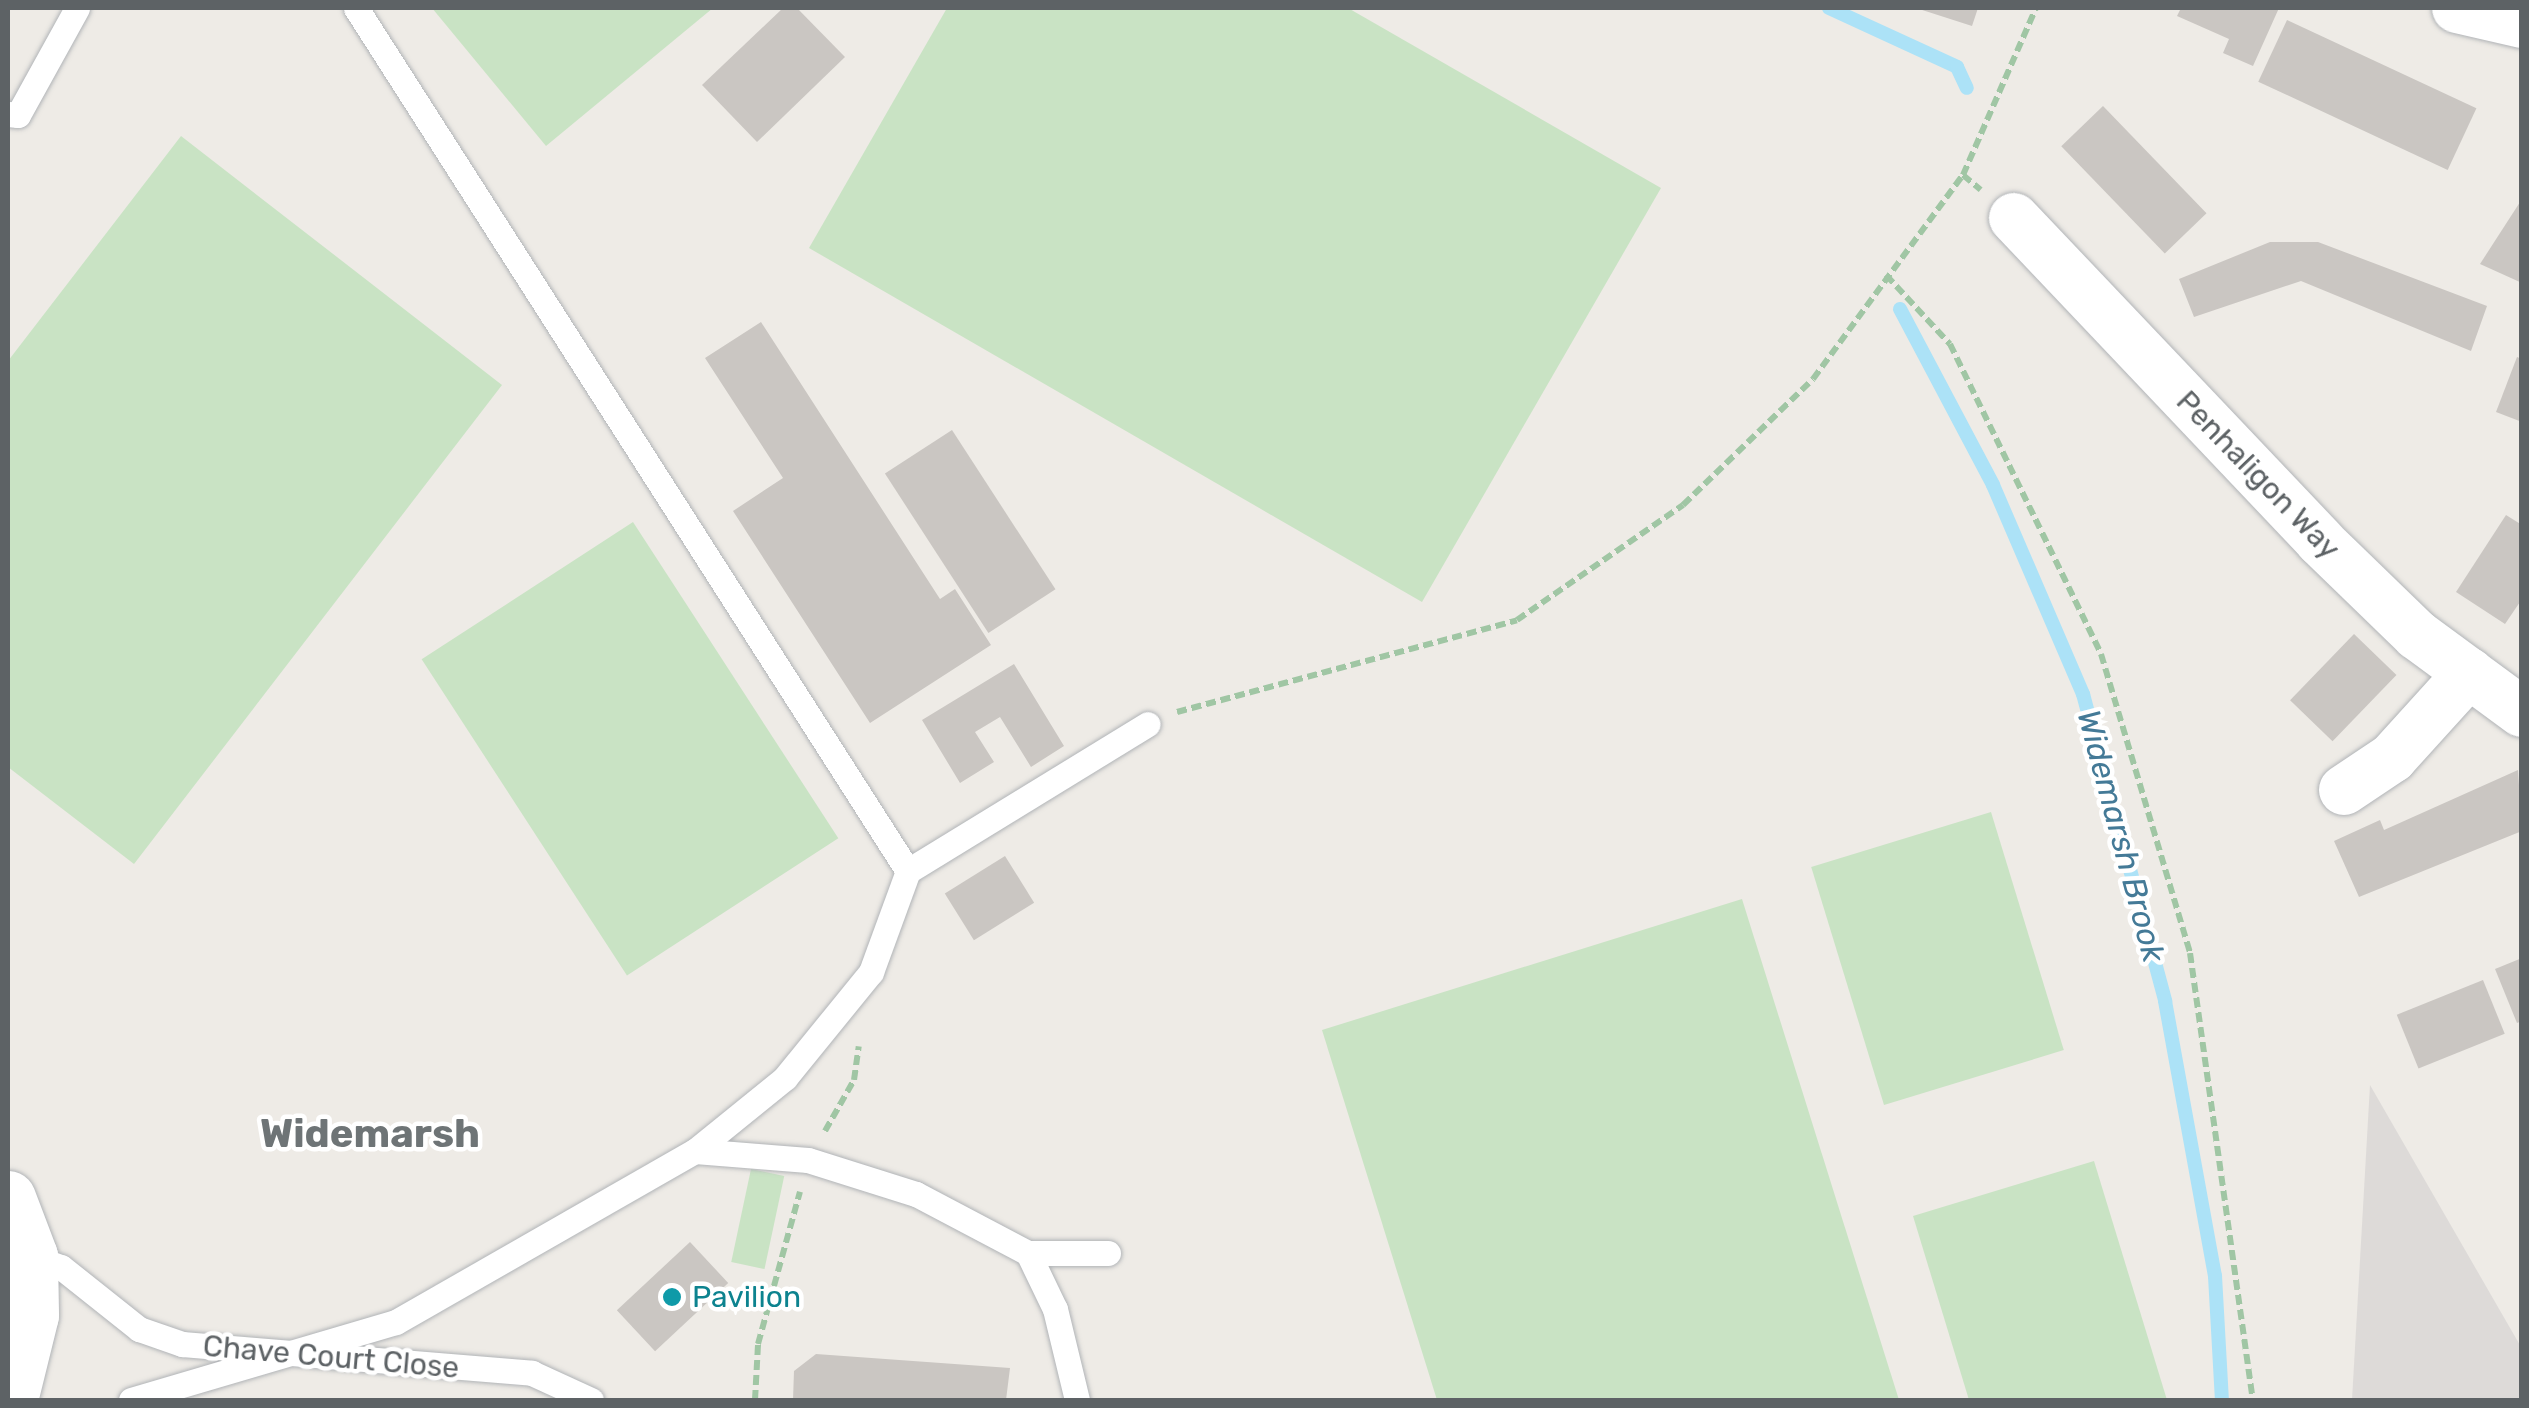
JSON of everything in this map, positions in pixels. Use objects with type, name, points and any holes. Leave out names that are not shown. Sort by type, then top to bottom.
[{"type":"street","points":[[2457,8],[2522,23]]},
{"type":"street","name":"Penhaligon Way","points":[[2014,218],[2320,541],[2469,673],[2522,712]]},
{"type":"street","points":[[2344,790],[2392,758],[2469,673]]},
{"type":"street","points":[[8,1198],[30,1256],[31,1315],[10,1400]]},
{"type":"lane","points":[[8,114],[18,115],[77,8]]},
{"type":"lane","points":[[356,8],[908,871]]},
{"type":"lane","points":[[130,1400],[396,1322],[695,1150],[785,1078],[871,972],[908,871],[1148,724]]},
{"type":"lane","points":[[695,1150],[808,1160],[916,1194],[1028,1252],[1108,1252]]},
{"type":"lane","points":[[1028,1252],[1055,1309],[1077,1400]]},
{"type":"lane","name":"Chave Court Close","points":[[30,1256],[61,1267],[138,1329],[226,1353],[532,1373],[591,1400]]},
{"type":"path","points":[[1148,724],[1208,698],[1517,620],[1684,504],[1814,379],[1886,275],[1963,175],[2036,8]]},
{"type":"path","points":[[1886,275],[1950,344],[2101,654],[2190,953],[2253,1400]]},
{"type":"shaded area","points":[[2370,1085],[2521,1347],[2521,1400],[2352,1400]]},
{"type":"green space","points":[[432,8],[713,8],[546,146]]},
{"type":"green space","points":[[947,8],[1348,8],[1661,188],[1422,602],[809,248]]},
{"type":"green space","points":[[181,136],[502,385],[134,864],[8,767],[8,361]]},
{"type":"green space","points":[[633,522],[838,838],[627,975],[422,659]]},
{"type":"green space","points":[[1991,812],[2064,1050],[1884,1105],[1811,867]]},
{"type":"green space","points":[[1742,899],[1899,1400],[1437,1400],[1322,1030]]},
{"type":"green space","points":[[2094,1161],[2167,1400],[1969,1400],[1913,1216]]},
{"type":"green space","points":[[751,1169],[784,1176],[765,1269],[731,1262]]},
{"type":"building","points":[[783,8],[797,8],[845,57],[757,142],[702,85]]},
{"type":"building","points":[[1916,8],[1978,8],[1972,26]]},
{"type":"building","points":[[2181,8],[2279,8],[2253,66],[2223,53],[2229,39],[2177,16]]},
{"type":"building","points":[[2287,20],[2476,108],[2448,170],[2258,82]]},
{"type":"building","points":[[2103,106],[2207,213],[2165,253],[2061,146]]},
{"type":"building","points":[[2522,199],[2522,283],[2480,264]]},
{"type":"building","points":[[2270,242],[2318,242],[2487,306],[2471,351],[2301,281],[2194,317],[2179,279]]},
{"type":"building","points":[[761,322],[940,599],[955,589],[991,645],[870,723],[733,511],[783,478],[705,358]]},
{"type":"building","points":[[2517,357],[2522,359],[2522,422],[2496,412]]},
{"type":"building","points":[[952,430],[1055,589],[988,633],[885,474]]},
{"type":"building","points":[[2506,515],[2522,525],[2522,599],[2505,624],[2456,592]]},
{"type":"building","points":[[2354,634],[2396,675],[2333,741],[2290,700]]},
{"type":"building","points":[[1014,664],[1064,746],[1031,767],[1000,717],[975,732],[994,762],[960,783],[922,720]]},
{"type":"building","points":[[2518,770],[2522,831],[2359,897],[2334,841],[2380,820],[2384,830]]},
{"type":"building","points":[[1005,856],[1034,903],[974,940],[945,894]]},
{"type":"building","points":[[2522,958],[2522,1021],[2517,1023],[2495,969]]},
{"type":"building","points":[[2483,980],[2505,1034],[2418,1069],[2397,1015]]},
{"type":"building","name":"Pavilion","points":[[690,1242],[728,1283],[655,1351],[617,1310]]},
{"type":"building","points":[[816,1354],[1010,1368],[1006,1400],[793,1400],[794,1371]]},
{"type":"waterway","name":"Widemarsh Brook","points":[[1829,8],[1957,67],[1967,88]]},
{"type":"waterway","name":"Widemarsh Brook","points":[[1900,309],[1993,485],[2083,694],[2165,1001],[2215,1276],[2222,1400]]},
{"type":"place","name":"Pavilion","points":[[672,1297]]},
{"type":"district","name":"Widemarsh","points":[[370,1134]]}]
